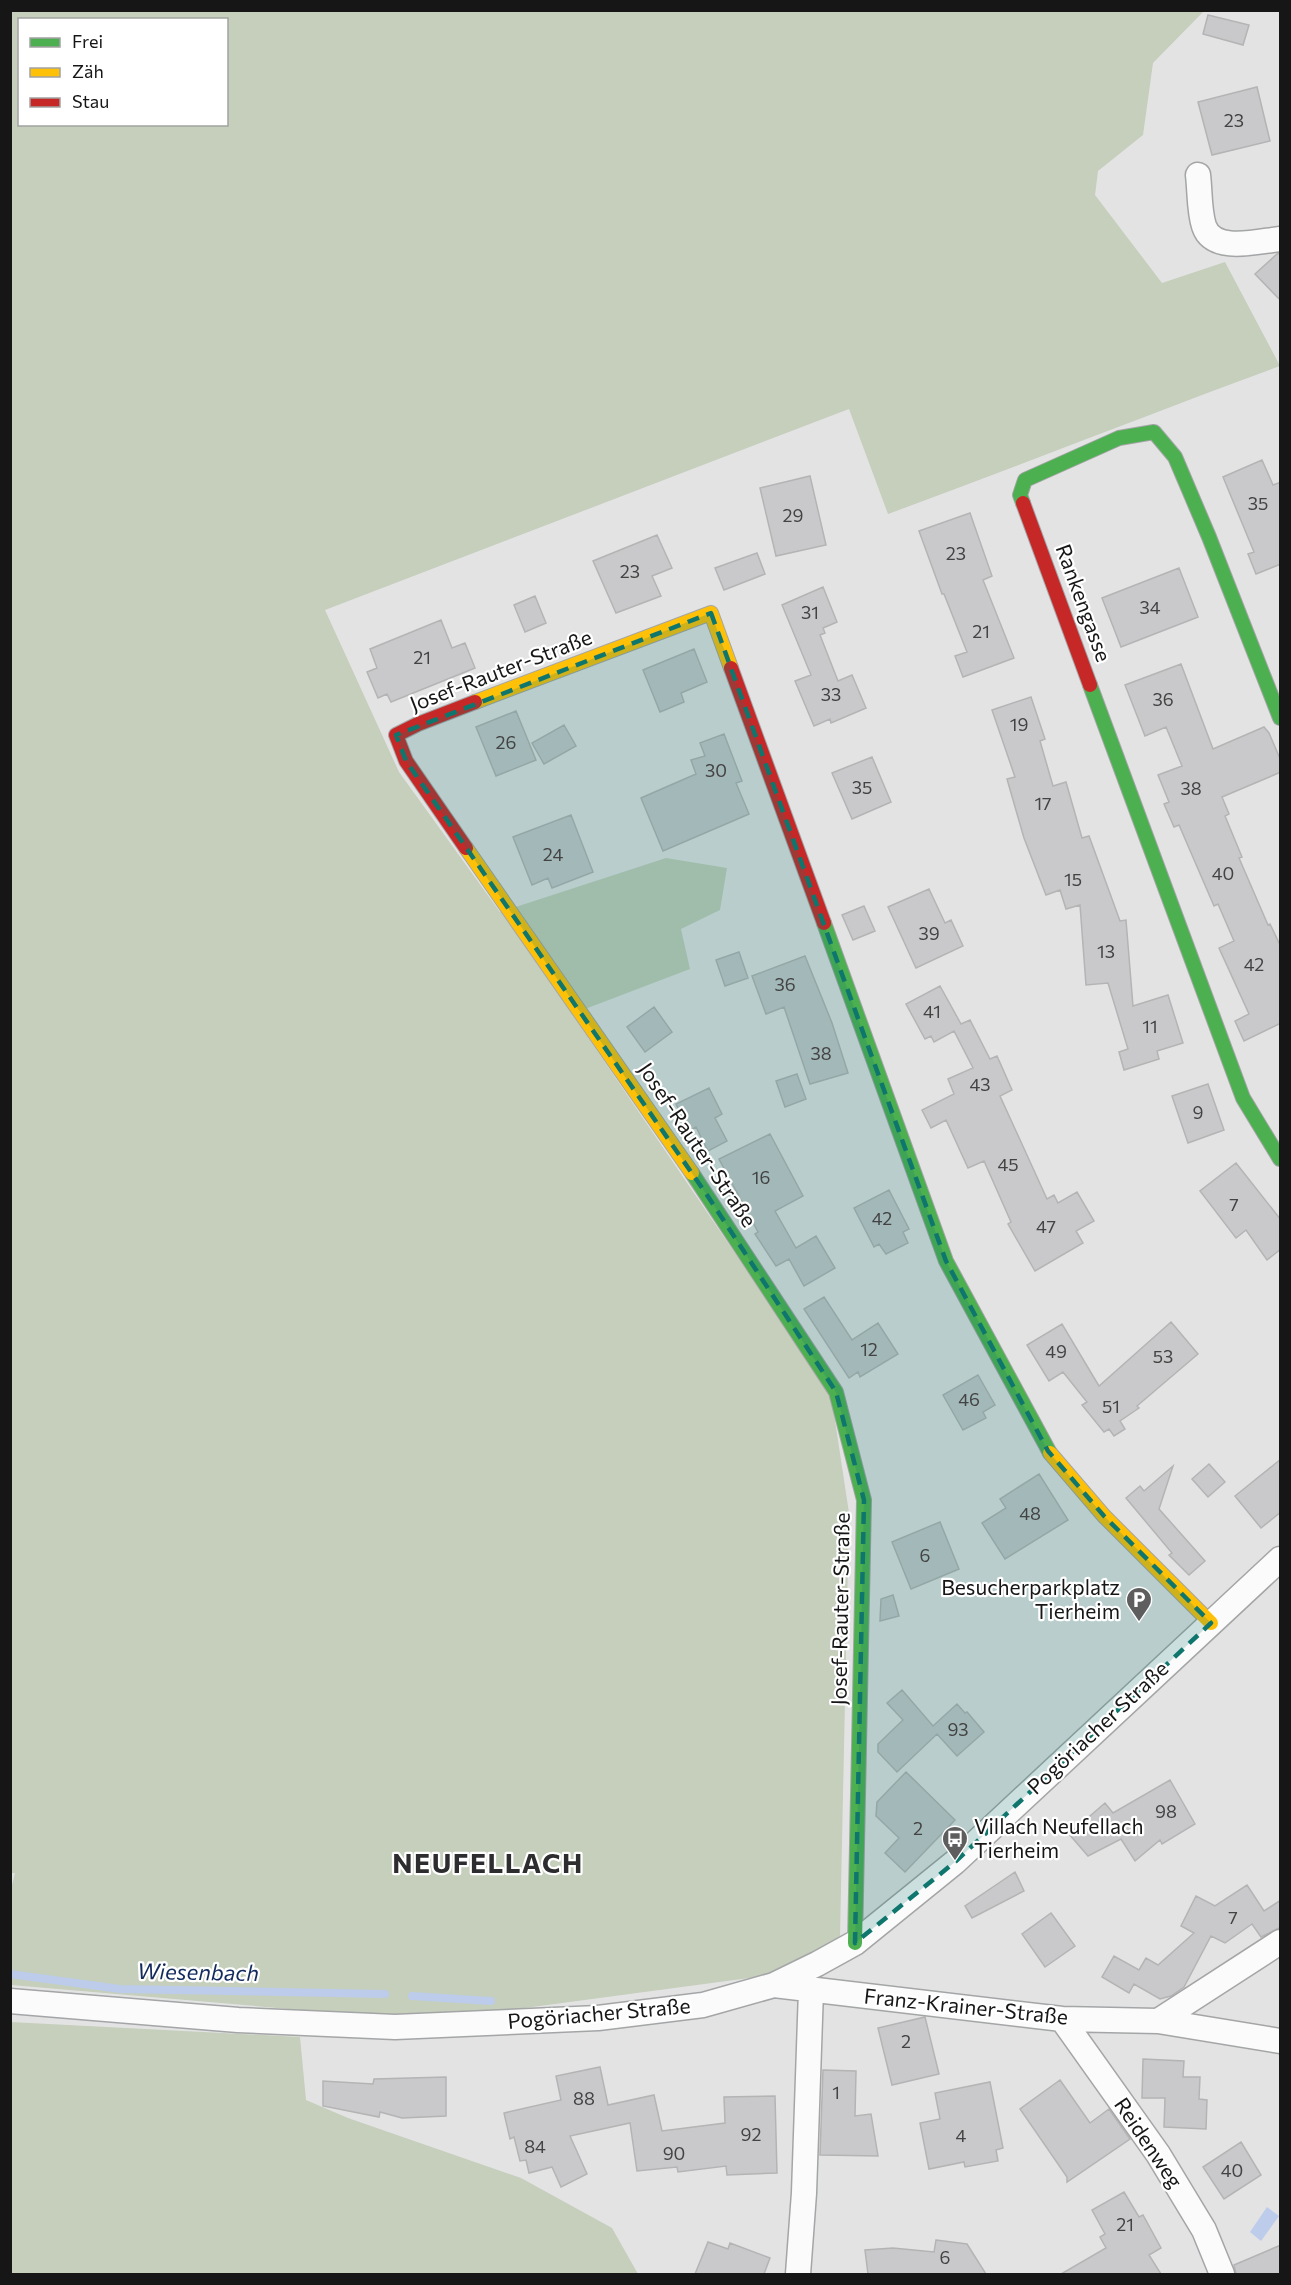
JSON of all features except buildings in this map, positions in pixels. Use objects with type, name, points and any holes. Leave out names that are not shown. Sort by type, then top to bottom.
[{"type":"street","points":[[1198,175],[1204,228],[1212,237],[1226,245],[1281,239]]},
{"type":"street","name":"Rankengasse","points":[[1281,718],[1175,457],[1154,432],[1119,438],[1025,480],[1020,495],[1243,1098],[1281,1159]]},
{"type":"street","name":"Josef-Rauter-Straße","points":[[855,1942],[864,1500],[836,1392],[707,1195],[406,761],[396,735],[418,724],[711,613],[946,1261],[1048,1450],[1104,1516],[1211,1623]]},
{"type":"street","name":"Pogöriacher Straße","points":[[10,2001],[238,2020],[394,2027],[598,2018],[703,2005],[774,1984],[817,1964],[855,1942],[955,1862],[1281,1559]]},
{"type":"street","points":[[1158,2021],[1281,1942]]},
{"type":"street","name":"Franz-Krainer-Straße","points":[[774,1984],[1062,2019],[1158,2021],[1281,2041]]},
{"type":"street","points":[[798,2274],[804,2193],[811,1990]]},
{"type":"street","name":"Reidenweg","points":[[1062,2019],[1158,2154],[1204,2230],[1222,2274]]},
{"type":"highlighted area","points":[[711,613],[946,1261],[1048,1451],[1104,1516],[1211,1623],[955,1862],[855,1943],[864,1500],[836,1392],[707,1195],[406,761],[396,735]]},
{"type":"green space","points":[[10,11],[1204,11],[1153,63],[1143,135],[1098,171],[1095,195],[1162,283],[1225,262],[1280,366],[888,514],[849,409],[325,610],[399,772],[500,912],[666,858],[727,868],[720,910],[681,929],[690,969],[572,1014],[831,1394],[849,1513],[840,1936],[793,1972],[473,2015],[383,2017],[11,1985],[10,1893],[15,1873],[10,1873]]},
{"type":"green space","points":[[10,2022],[300,2037],[306,2100],[348,2118],[521,2178],[612,2228],[638,2274],[11,2274]]},
{"type":"water","points":[[1267,2207],[1279,2216],[1261,2241],[1250,2232]]},
{"type":"waterway","name":"Wiesenbach","points":[[10,1974],[120,1989],[385,1994]]},
{"type":"waterway","name":"Wiesenbach","points":[[412,1996],[491,2001]]},
{"type":"traffic: fast","points":[[1023,503],[1020,495],[1025,480],[1119,438],[1154,432],[1175,457],[1280,718]]},
{"type":"traffic: fast","points":[[1090,685],[1243,1098],[1280,1159]]},
{"type":"traffic: fast","points":[[824,923],[946,1261],[1050,1453]]},
{"type":"traffic: fast","points":[[692,1173],[836,1392],[864,1500],[855,1943]]},
{"type":"traffic: slow","points":[[475,702],[711,613],[731,668]]},
{"type":"traffic: slow","points":[[466,848],[692,1173]]},
{"type":"traffic: slow","points":[[1050,1453],[1104,1516],[1211,1623]]},
{"type":"traffic: jam","points":[[1023,503],[1090,685]]},
{"type":"traffic: jam","points":[[731,668],[824,923]]},
{"type":"traffic: jam","points":[[466,848],[406,761],[396,735],[475,702]]},
{"type":"place","name":"Besucherparkplatz Tierheim","points":[[1139,1623]]},
{"type":"place","name":"Villach Neufellach Tierheim","points":[[955,1862]]},
{"type":"district","name":"NEUFELLACH","points":[[488,1864]]}]
